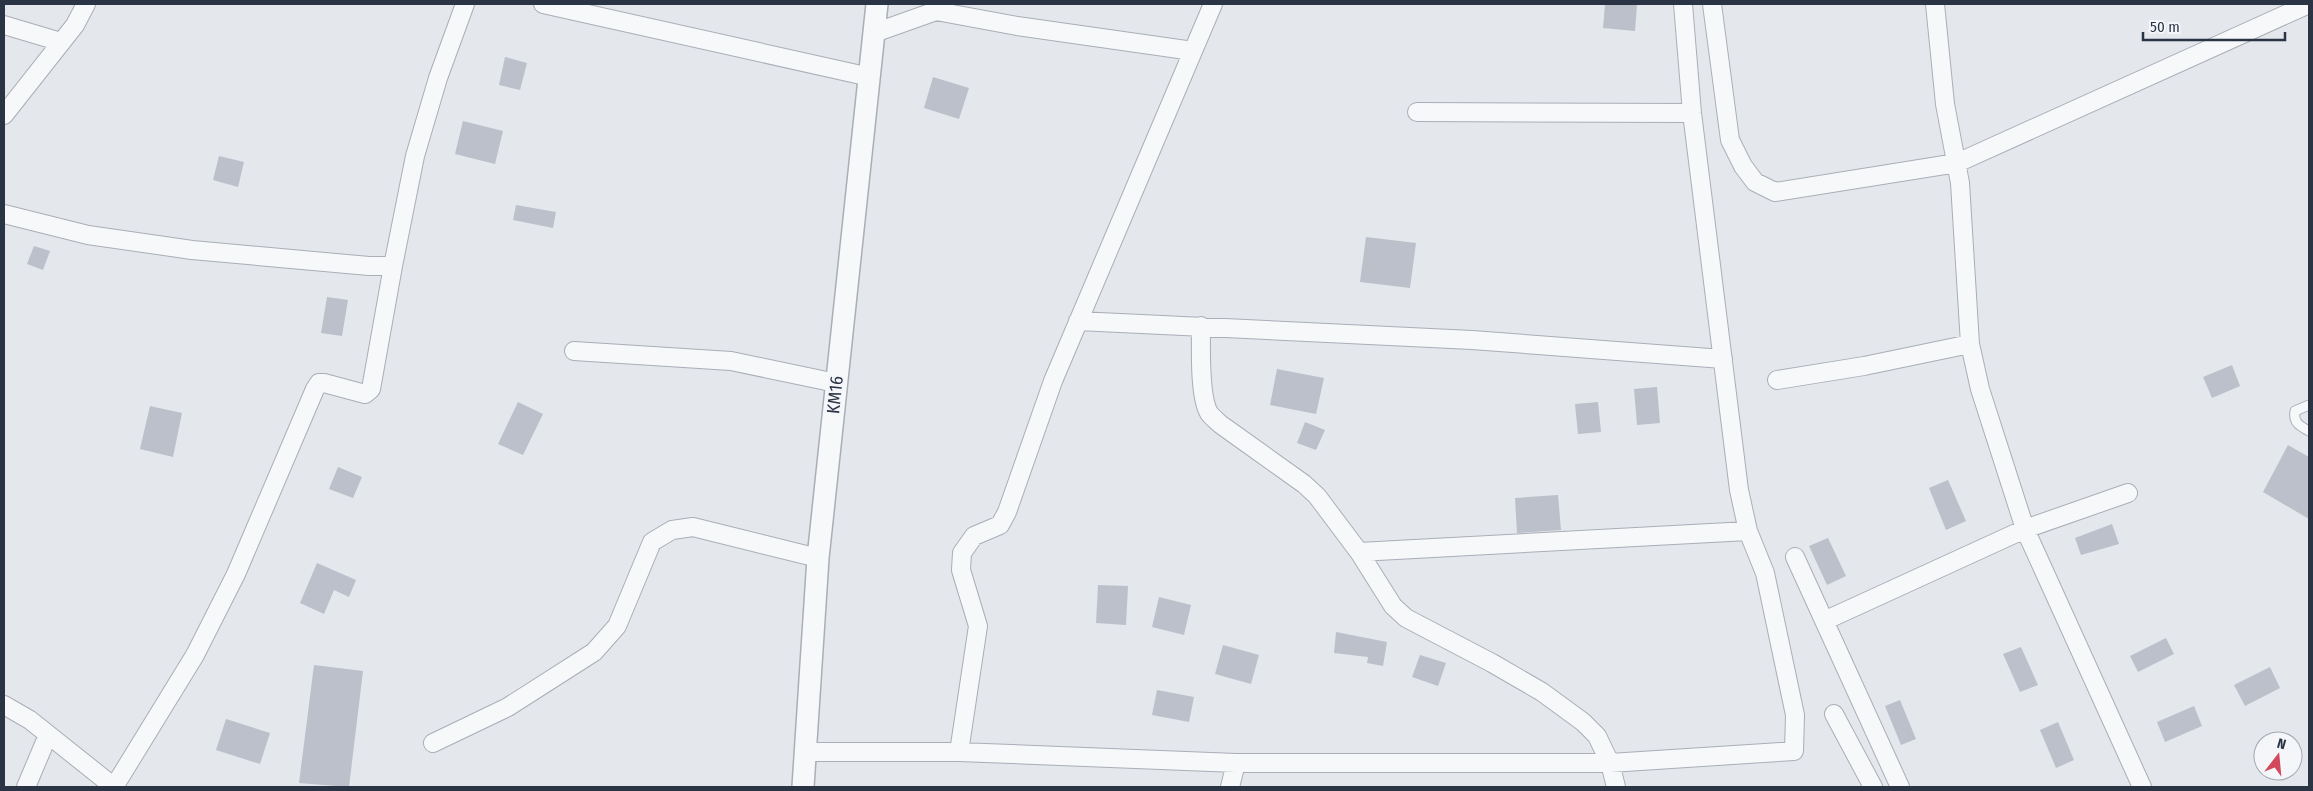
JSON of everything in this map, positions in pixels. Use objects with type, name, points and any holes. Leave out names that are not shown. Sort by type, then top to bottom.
[{"type":"street","points":[[4,115],[75,25],[86,4]]},
{"type":"street","points":[[4,705],[30,720],[114,787],[200,647],[236,574],[315,389],[319,383],[324,383],[365,394],[372,389],[393,266],[415,156],[438,78],[465,4]]},
{"type":"street","points":[[543,4],[870,76]]},
{"type":"street","name":"KM16","points":[[803,787],[818,558],[878,4]]},
{"type":"street","points":[[959,752],[978,626],[974,610],[967,595],[961,570],[962,553],[974,536],[1000,525],[1007,512],[1052,381],[1213,4]]},
{"type":"street","points":[[805,752],[959,752],[1236,763],[1610,763],[1794,751],[1796,715],[1765,572],[1748,530],[1740,490],[1692,114],[1683,4]]},
{"type":"street","points":[[1712,4],[1730,140],[1743,166],[1756,182],[1775,192],[1957,163],[2309,4]]},
{"type":"street","points":[[1935,4],[1945,104],[1957,163],[1962,209],[1970,344],[1980,389],[2025,529],[2142,787]]},
{"type":"street","points":[[874,33],[932,7],[1017,26],[1192,51]]},
{"type":"street","points":[[4,25],[61,42]]},
{"type":"street","points":[[1416,112],[1692,114]]},
{"type":"street","points":[[4,214],[88,235],[182,249],[369,266],[393,266]]},
{"type":"street","points":[[1078,321],[1472,340],[1723,359]]},
{"type":"street","points":[[1201,326],[1204,398],[1209,412],[1220,424],[1304,484],[1317,496],[1359,552],[1393,606],[1406,618],[1492,663],[1542,692],[1583,722],[1597,736],[1610,763],[1616,787]]},
{"type":"street","points":[[1777,380],[1864,366],[1970,344]]},
{"type":"street","points":[[574,351],[731,361],[836,383]]},
{"type":"street","points":[[1824,621],[2025,529],[2128,493]]},
{"type":"street","points":[[434,743],[508,708],[594,652],[617,626],[652,542],[672,530],[693,527],[818,558]]},
{"type":"street","points":[[1359,552],[1748,530]]},
{"type":"street","points":[[1795,557],[1900,787]]},
{"type":"street","points":[[1834,714],[1872,787]]},
{"type":"street","points":[[26,787],[48,735]]},
{"type":"street","points":[[1230,787],[1236,763]]},
{"type":"lane","points":[[2309,406],[2295,412],[2294,418],[2298,425],[2309,431]]},
{"type":"building","points":[[1605,4],[1637,5],[1635,31],[1603,28]]},
{"type":"building","points":[[505,57],[527,63],[520,90],[499,85]]},
{"type":"building","points":[[933,77],[969,88],[959,119],[924,108]]},
{"type":"building","points":[[463,121],[503,131],[495,164],[455,154]]},
{"type":"building","points":[[219,156],[244,162],[238,187],[213,180]]},
{"type":"building","points":[[516,205],[556,212],[553,228],[513,220]]},
{"type":"building","points":[[1366,237],[1416,243],[1410,288],[1360,282]]},
{"type":"building","points":[[34,246],[50,251],[43,270],[27,264]]},
{"type":"building","points":[[327,297],[348,300],[342,336],[321,333]]},
{"type":"building","points":[[2232,365],[2240,386],[2212,398],[2203,377]]},
{"type":"building","points":[[1277,369],[1324,378],[1316,414],[1270,405]]},
{"type":"building","points":[[1657,387],[1660,423],[1637,425],[1634,389]]},
{"type":"building","points":[[518,402],[543,414],[523,455],[498,444]]},
{"type":"building","points":[[1598,402],[1601,432],[1578,434],[1575,404]]},
{"type":"building","points":[[150,406],[182,413],[173,457],[140,449]]},
{"type":"building","points":[[1305,422],[1325,430],[1316,450],[1297,443]]},
{"type":"building","points":[[2288,445],[2309,457],[2309,519],[2263,492]]},
{"type":"building","points":[[338,467],[362,477],[353,498],[329,489]]},
{"type":"building","points":[[1948,480],[1966,521],[1946,530],[1929,488]]},
{"type":"building","points":[[1558,495],[1561,530],[1517,533],[1515,498]]},
{"type":"building","points":[[2112,524],[2119,544],[2081,555],[2075,538]]},
{"type":"building","points":[[1828,538],[1846,576],[1827,585],[1809,546]]},
{"type":"building","points":[[317,563],[356,580],[349,597],[334,590],[324,614],[300,603]]},
{"type":"building","points":[[1098,585],[1128,586],[1126,625],[1096,623]]},
{"type":"building","points":[[1159,597],[1191,605],[1184,635],[1152,627]]},
{"type":"building","points":[[1336,632],[1387,642],[1383,666],[1367,663],[1368,657],[1334,653]]},
{"type":"building","points":[[2166,638],[2174,654],[2138,672],[2130,656]]},
{"type":"building","points":[[1223,645],[1259,655],[1251,684],[1215,674]]},
{"type":"building","points":[[2021,647],[2038,685],[2020,692],[2003,654]]},
{"type":"building","points":[[1420,655],[1446,663],[1438,686],[1412,677]]},
{"type":"building","points":[[314,665],[363,671],[349,787],[299,783]]},
{"type":"building","points":[[2270,667],[2280,688],[2245,706],[2234,685]]},
{"type":"building","points":[[1157,690],[1194,697],[1189,722],[1152,715]]},
{"type":"building","points":[[1900,700],[1916,739],[1901,745],[1885,706]]},
{"type":"building","points":[[2194,706],[2202,726],[2165,742],[2157,722]]},
{"type":"building","points":[[226,719],[270,733],[260,764],[216,750]]},
{"type":"building","points":[[2058,722],[2074,760],[2056,768],[2040,730]]}]
